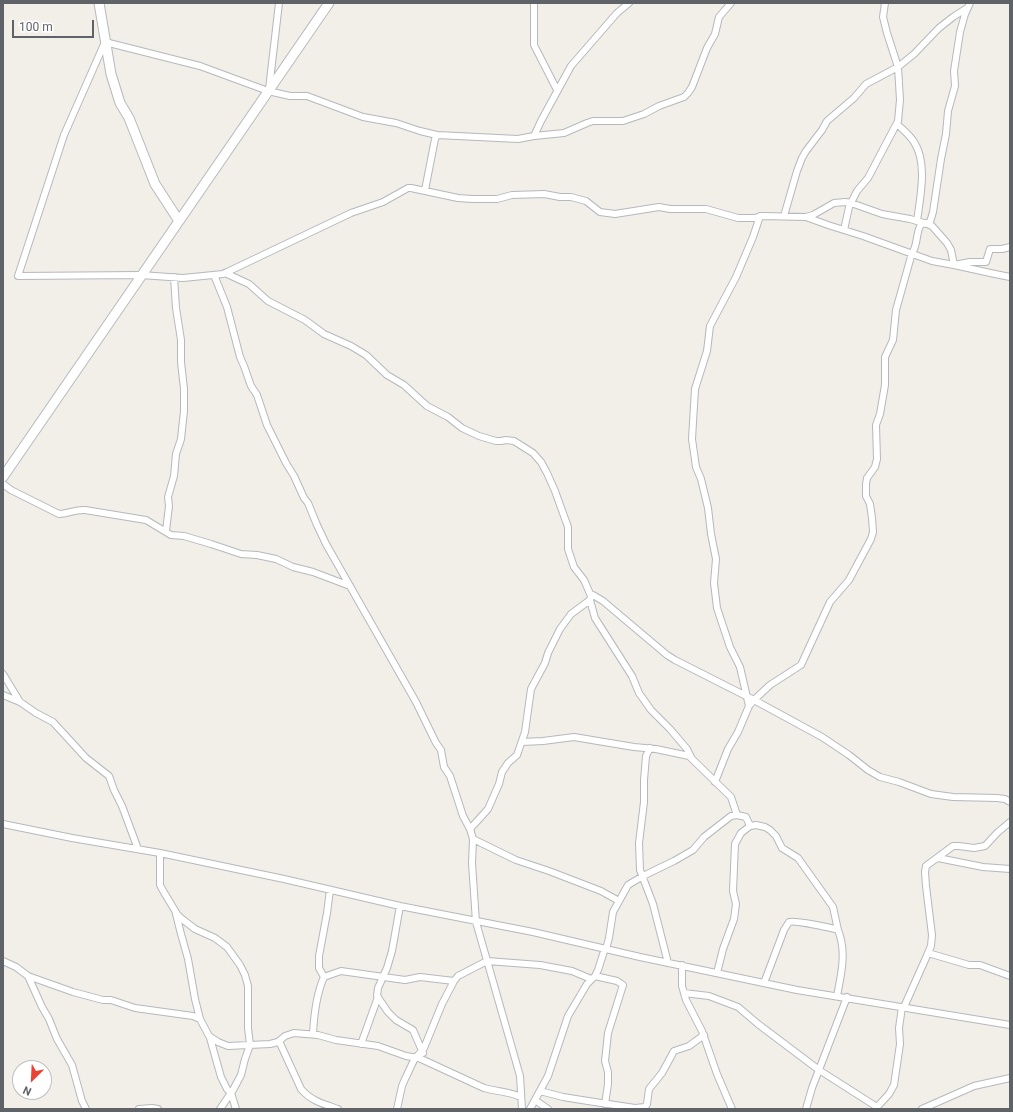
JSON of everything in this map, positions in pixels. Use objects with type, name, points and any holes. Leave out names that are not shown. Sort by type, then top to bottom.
[{"type":"street","points":[[99,3],[111,74],[120,103],[129,118],[156,184],[179,222]]},
{"type":"street","points":[[268,91],[279,3]]},
{"type":"street","points":[[3,477],[329,3]]},
{"type":"street","points":[[534,3],[534,45],[557,90]]},
{"type":"street","points":[[534,136],[557,90],[580,55],[617,12],[629,3]]},
{"type":"street","points":[[106,42],[200,66],[268,91],[290,96],[307,96],[363,117],[396,123],[420,131],[437,135],[518,139],[534,136],[564,134],[593,121],[623,122],[684,96],[692,87],[707,48],[715,34],[719,17],[731,3]]},
{"type":"street","points":[[844,230],[851,203],[857,191],[868,178],[897,124],[900,100],[898,67],[883,17],[884,3]]},
{"type":"street","points":[[784,216],[802,158],[827,121],[854,98],[866,84],[898,67],[914,54],[938,28],[969,6]]},
{"type":"street","points":[[715,782],[728,749],[738,732],[749,706],[770,685],[801,666],[830,602],[852,576],[871,539],[873,532],[870,504],[866,496],[867,478],[876,467],[876,425],[880,414],[885,385],[885,358],[893,340],[896,310],[912,253],[916,246],[920,227],[923,224],[930,222],[934,212],[948,111],[955,86],[954,71],[958,46],[963,20],[969,6]]},
{"type":"street","points":[[106,42],[64,135],[18,276],[141,275],[174,277],[225,273],[351,213],[383,202],[408,188],[425,190],[458,198],[472,199],[497,199],[512,195],[550,194],[560,197],[578,198],[586,201],[600,212],[615,214],[660,207],[670,209],[706,209],[738,218],[760,216],[806,217],[932,261],[1010,277]]},
{"type":"street","points":[[897,124],[915,143],[922,159],[921,188],[917,221]]},
{"type":"street","points":[[425,190],[437,135]]},
{"type":"street","points":[[806,217],[813,215],[834,203],[851,203],[882,214],[917,221],[932,226],[947,242],[951,250],[954,265]]},
{"type":"street","points":[[749,706],[740,667],[727,641],[717,608],[714,592],[716,559],[708,508],[696,467],[692,439],[696,389],[707,351],[710,326],[736,277],[749,248],[760,216]]},
{"type":"street","points":[[954,265],[970,262],[986,262],[990,249],[1010,247]]},
{"type":"street","points":[[225,273],[249,284],[268,301],[305,320],[324,334],[351,346],[366,355],[387,375],[404,385],[427,406],[448,417],[462,428],[479,436],[496,441],[514,441],[533,453],[547,472],[555,491],[568,527],[568,550],[574,567],[584,580],[590,598],[594,618],[632,676],[639,693],[651,710],[670,729],[687,749],[691,757],[731,797],[737,815]]},
{"type":"street","points":[[214,275],[227,306],[240,357],[251,386],[257,395],[267,425],[304,498],[308,503],[326,544],[404,680],[441,750],[444,767],[450,776],[463,816],[470,829],[473,839],[472,863],[476,922],[520,1076],[522,1109]]},
{"type":"street","points":[[166,531],[169,506],[168,497],[174,476],[176,454],[181,439],[184,411],[181,340],[176,308],[174,277]]},
{"type":"street","points":[[3,484],[11,490],[59,514],[77,510],[85,510],[146,520],[171,535],[184,536],[241,554],[256,555],[276,560],[292,567],[314,572],[350,586]]},
{"type":"street","points":[[470,829],[488,809],[499,784],[502,772],[508,763],[517,755],[525,732],[531,689],[545,663],[548,653],[566,621],[574,611],[593,595],[667,655],[822,737],[880,777],[932,794],[953,797],[997,798],[1005,799],[1010,802]]},
{"type":"street","points":[[3,674],[20,702]]},
{"type":"street","points":[[3,695],[20,702],[53,722],[86,758],[109,776],[138,849]]},
{"type":"street","points":[[522,742],[574,737],[646,748],[691,757]]},
{"type":"street","points":[[646,748],[644,802],[639,843],[640,870],[653,904],[668,962]]},
{"type":"street","points":[[530,1109],[548,1076],[568,1016],[598,970],[609,938],[613,912],[628,885],[693,850],[704,837],[731,816],[737,815],[746,817],[750,826]]},
{"type":"street","points":[[684,993],[709,996],[738,1007],[819,1070],[877,1108],[889,1094],[894,1085],[900,1044],[899,1028],[903,1007],[928,953],[932,935],[925,872],[926,866],[953,846],[974,848],[985,846],[1010,822]]},
{"type":"street","points":[[3,824],[160,853],[400,906],[533,932],[764,983],[1010,1025]]},
{"type":"street","points":[[717,973],[723,948],[734,919],[736,904],[732,890],[735,844],[742,833],[750,826],[756,825],[770,830],[776,836],[782,848],[798,858],[833,907],[843,951],[842,971],[837,996]]},
{"type":"street","points":[[473,839],[516,860],[550,871],[601,891],[619,901]]},
{"type":"street","points":[[160,853],[160,885],[176,912],[191,926],[215,938],[226,947],[240,966],[245,975],[248,986],[248,1028],[250,1045],[241,1075],[220,1109]]},
{"type":"street","points":[[936,859],[938,858],[983,868],[1010,869]]},
{"type":"street","points":[[313,1034],[316,1003],[324,977],[319,968],[319,956],[328,913],[330,890]]},
{"type":"street","points":[[400,906],[392,951],[377,991],[378,997],[388,1012],[396,1020],[412,1030],[426,1061]]},
{"type":"street","points":[[176,912],[188,959],[200,1019],[210,1038],[221,1077],[227,1089],[231,1093],[236,1109]]},
{"type":"street","points":[[764,983],[781,938],[789,922],[797,921],[838,930]]},
{"type":"street","points":[[928,953],[970,965],[980,966],[1010,976]]},
{"type":"street","points":[[397,1109],[402,1086],[431,1033],[442,1004],[454,981],[466,971],[487,960],[540,965],[617,981],[623,985],[608,1033],[605,1061],[608,1072],[608,1084],[605,1104]]},
{"type":"street","points":[[3,961],[16,967],[28,976],[73,992],[103,1000],[111,1000],[135,1008],[194,1016],[200,1019]]},
{"type":"street","points":[[682,965],[682,986],[684,993],[690,1009],[704,1035],[717,1074],[732,1109]]},
{"type":"street","points":[[324,977],[341,971],[404,980],[420,976],[454,981]]},
{"type":"street","points":[[28,976],[57,1039],[72,1065],[82,1101],[86,1109]]},
{"type":"street","points":[[361,1044],[378,997]]},
{"type":"street","points":[[806,1109],[819,1070],[847,998]]},
{"type":"street","points":[[210,1038],[228,1046],[270,1044],[294,1033],[313,1034],[378,1046],[419,1058],[484,1088],[494,1091],[508,1092],[521,1097]]},
{"type":"street","points":[[540,1091],[563,1097],[605,1104],[641,1108],[645,1107],[647,1104],[649,1089],[662,1073],[674,1051],[689,1046],[704,1035]]},
{"type":"street","points":[[279,1041],[301,1089],[306,1096],[326,1107],[338,1109]]},
{"type":"street","points":[[922,1109],[974,1086],[1010,1078]]},
{"type":"street","points":[[535,1100],[548,1109]]},
{"type":"street","points":[[139,1109],[158,1109]]}]
